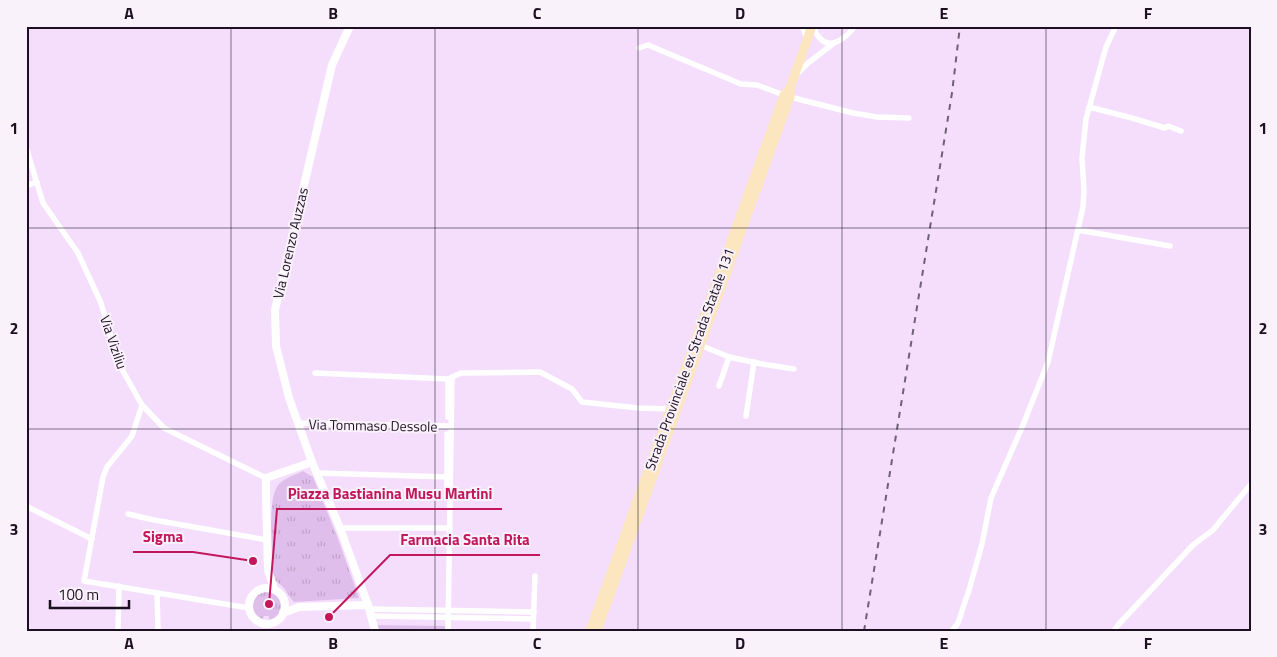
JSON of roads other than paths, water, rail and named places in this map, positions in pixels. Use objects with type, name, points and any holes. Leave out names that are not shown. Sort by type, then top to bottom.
[{"type":"main road","name":"Strada Provinciale ex Strada Statale 131","points":[[590,631],[670,409],[813,26]]},
{"type":"main road","name":"Strada Provinciale ex Strada Statale 131","points":[[597,631],[788,94]]},
{"type":"street","name":"Via Lorenzo Auzzas","points":[[350,26],[332,65],[275,310],[276,346],[298,423],[340,528],[375,631]]},
{"type":"street","points":[[802,26],[808,39]]},
{"type":"street","points":[[813,26],[822,40],[834,43]]},
{"type":"street","points":[[843,38],[847,26]]},
{"type":"street","points":[[794,78],[808,63],[850,33],[855,26]]},
{"type":"street","points":[[952,631],[958,623],[969,590],[982,544],[991,498],[1048,362],[1084,199],[1082,158],[1086,119],[1106,47],[1116,26]]},
{"type":"street","points":[[640,48],[648,45],[741,84],[757,85],[853,113],[877,117],[910,118]]},
{"type":"street","points":[[1089,107],[1165,128],[1168,126],[1181,131]]},
{"type":"street","name":"Via Viziliu","points":[[26,147],[43,203],[80,258],[101,304],[119,364],[142,405],[164,428],[266,478]]},
{"type":"street","points":[[26,186],[37,182]]},
{"type":"street","points":[[1078,230],[1170,246]]},
{"type":"street","points":[[700,345],[729,357],[794,369]]},
{"type":"street","points":[[719,386],[729,357]]},
{"type":"street","points":[[746,416],[754,362]]},
{"type":"street","points":[[315,373],[450,378],[461,373],[540,372],[572,389],[582,402],[638,408],[670,409]]},
{"type":"street","points":[[449,477],[448,426],[450,378]]},
{"type":"street","points":[[447,631],[450,378]]},
{"type":"street","points":[[142,405],[132,436],[107,468],[103,477],[84,581],[249,608]]},
{"type":"street","name":"Via Tommaso Dessole","points":[[298,423],[448,426]]},
{"type":"street","points":[[266,631],[272,623],[280,618],[285,607],[284,601],[274,589],[268,570],[266,478],[312,462]]},
{"type":"street","points":[[317,472],[449,477]]},
{"type":"street","points":[[1114,631],[1193,545],[1213,530],[1251,484]]},
{"type":"street","points":[[26,506],[92,539]]},
{"type":"street","points":[[128,514],[267,540]]},
{"type":"street","points":[[340,528],[448,528]]},
{"type":"street","points":[[263,588],[268,570]]},
{"type":"street","points":[[534,631],[535,576]]},
{"type":"street","points":[[118,631],[119,586]]},
{"type":"street","points":[[272,623],[263,623],[256,620],[249,608],[251,598],[258,590],[263,588],[274,589]]},
{"type":"street","points":[[157,593],[158,631]]},
{"type":"street","points":[[284,601],[299,607],[369,610],[534,612]]},
{"type":"street","points":[[283,613],[299,607]]},
{"type":"street","points":[[369,610],[447,618],[534,619]]},
{"type":"street","points":[[256,620],[260,631]]},
{"type":"railway","points":[[864,631],[952,93],[960,26]]},
{"type":"place","name":"Sigma","points":[[253,561]]},
{"type":"place","name":"Piazza Bastianina Musu Martini","points":[[269,604]]},
{"type":"place","name":"Farmacia Santa Rita","points":[[329,617]]}]
